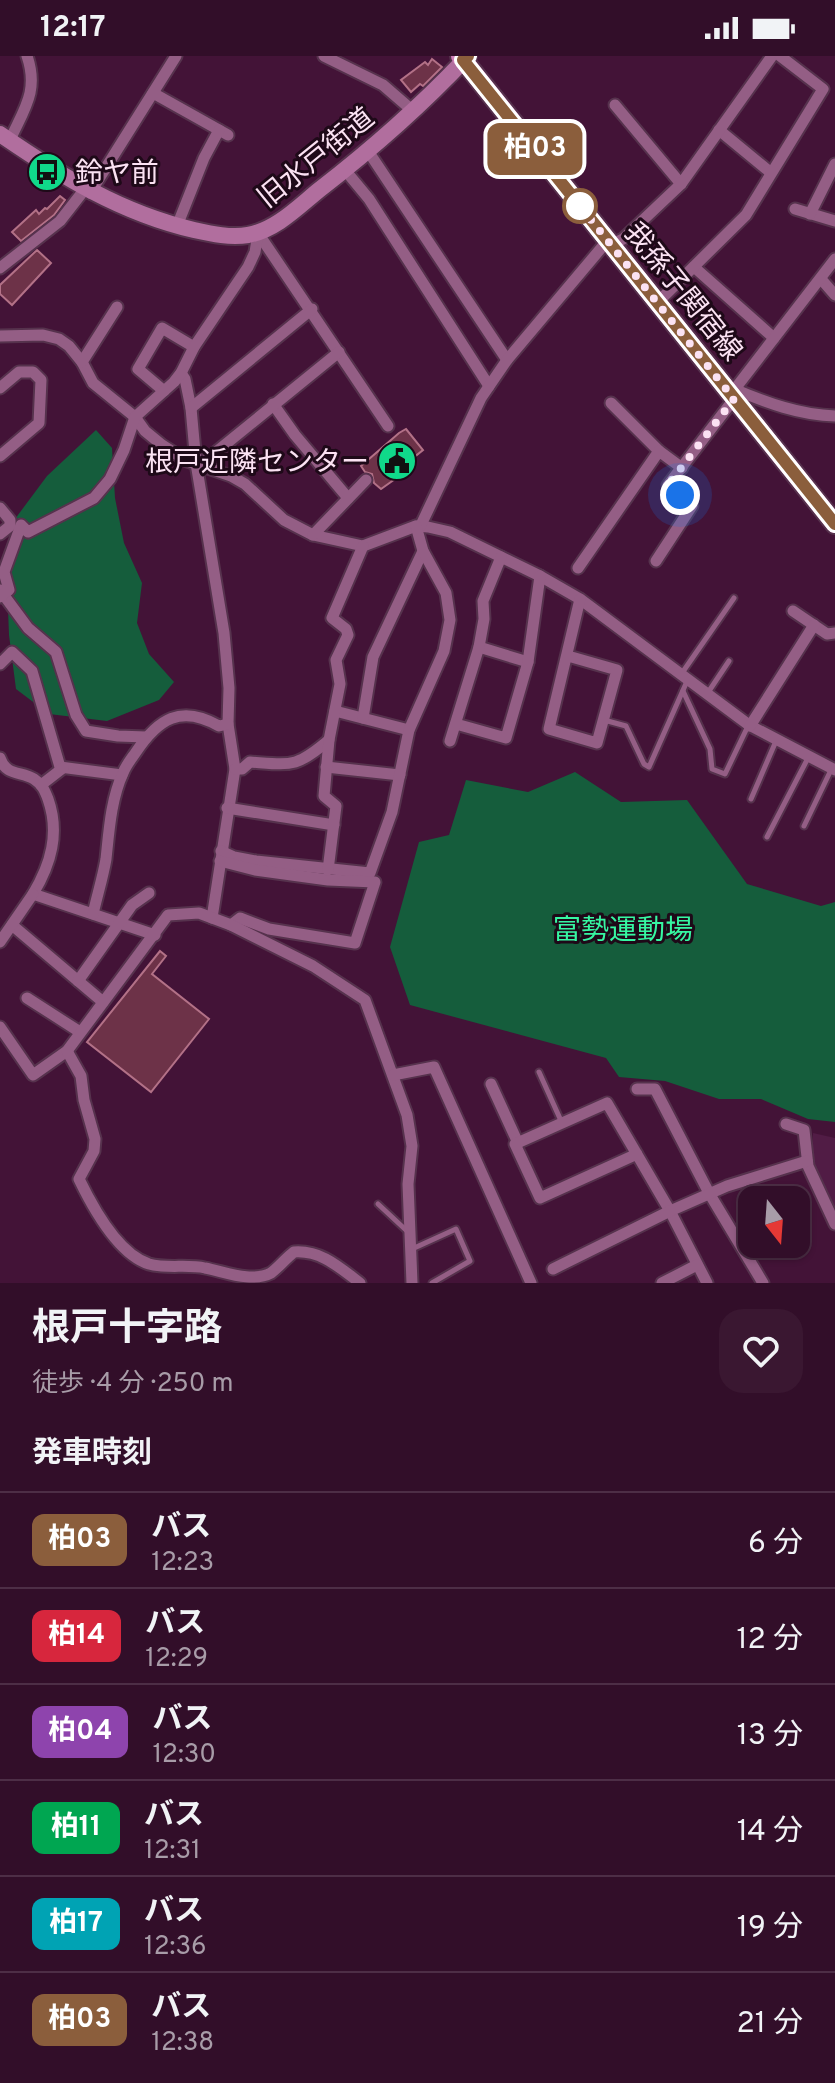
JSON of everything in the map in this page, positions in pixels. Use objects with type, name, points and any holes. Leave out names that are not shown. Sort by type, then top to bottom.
[{"type":"main road","name":"我孫子関宿線","points":[[464,57],[609,242],[832,515]]},
{"type":"street","points":[[5,137],[32,90],[33,73],[27,56]]},
{"type":"street","points":[[0,268],[60,221],[88,191],[176,56]]},
{"type":"street","points":[[324,56],[383,85],[413,111]]},
{"type":"street","points":[[220,856],[370,873],[392,812],[409,730],[444,651],[450,620],[446,593],[423,551],[418,526],[489,386],[507,360],[609,242],[623,239],[681,184],[772,56]]},
{"type":"street","points":[[658,302],[746,215],[823,89],[780,56]]},
{"type":"street","name":"旧水戸街道","points":[[5,137],[88,191],[177,226],[233,236],[258,233],[281,220],[368,151],[413,111],[464,57]]},
{"type":"street","points":[[153,93],[223,133],[204,158],[177,226]]},
{"type":"street","points":[[615,105],[681,184]]},
{"type":"street","points":[[719,130],[770,172]]},
{"type":"street","points":[[368,151],[507,360]]},
{"type":"street","points":[[810,214],[835,164]]},
{"type":"street","points":[[345,170],[369,199],[489,386]]},
{"type":"street","points":[[795,209],[835,221]]},
{"type":"street","points":[[258,233],[388,426]]},
{"type":"street","points":[[146,737],[86,731],[76,715],[56,652],[28,628],[1,594],[9,590],[4,572],[6,561],[21,525],[28,532],[94,498],[110,479],[135,417],[181,373],[194,347],[248,267],[255,252],[258,233]]},
{"type":"street","points":[[656,561],[692,506],[668,485],[835,259]]},
{"type":"street","points":[[694,267],[774,338]]},
{"type":"street","points":[[821,279],[835,295]]},
{"type":"street","points":[[82,362],[117,307]]},
{"type":"street","points":[[191,408],[312,309]]},
{"type":"street","points":[[164,391],[138,369],[162,328],[194,347]]},
{"type":"street","points":[[0,336],[43,335],[59,339],[76,353],[93,383],[135,417],[138,424],[162,445],[174,454],[245,484],[284,520],[313,535],[363,546],[418,526],[450,532],[540,576],[580,599],[749,725],[833,769]]},
{"type":"street","points":[[198,464],[339,352]]},
{"type":"street","points":[[0,388],[19,372],[33,372],[41,380],[39,423],[0,456]]},
{"type":"street","points":[[181,373],[191,408],[224,633],[229,688],[228,724],[235,769],[212,918]]},
{"type":"street","points":[[733,394],[815,415],[835,416]]},
{"type":"street","points":[[611,403],[659,451],[682,468]]},
{"type":"street","points":[[273,404],[348,498]]},
{"type":"street","points":[[578,568],[659,451]]},
{"type":"street","points":[[313,535],[366,480]]},
{"type":"street","points":[[0,508],[10,520],[10,526],[0,534]]},
{"type":"street","points":[[328,870],[336,806],[324,796],[326,767],[340,684],[336,660],[348,635],[346,629],[332,618],[363,546]]},
{"type":"street","points":[[363,718],[373,657],[423,551]]},
{"type":"street","points":[[450,741],[479,647],[484,619],[483,601],[501,557]]},
{"type":"street","points":[[456,724],[506,738],[528,662],[540,576]]},
{"type":"street","points":[[568,656],[617,670],[597,743],[549,729],[580,599]]},
{"type":"street","points":[[793,611],[827,634],[835,633]]},
{"type":"street","points":[[749,725],[814,625]]},
{"type":"street","points":[[479,647],[528,662]]},
{"type":"street","points":[[0,664],[12,652],[32,671],[60,767],[122,775]]},
{"type":"street","points":[[335,711],[409,730]]},
{"type":"street","points":[[93,914],[122,775],[151,729],[169,718],[189,716],[206,719],[219,726],[228,724]]},
{"type":"street","points":[[235,769],[242,769],[250,762],[301,763],[329,740]]},
{"type":"street","points":[[0,758],[2,765],[11,773],[24,774],[41,785],[55,819],[53,848],[33,894],[0,942]]},
{"type":"street","points":[[326,767],[400,775]]},
{"type":"street","points":[[41,785],[63,768]]},
{"type":"street","points":[[227,808],[334,825]]},
{"type":"street","points":[[220,856],[255,870],[328,880],[375,882],[355,943],[269,929],[240,918],[231,925]]},
{"type":"street","points":[[78,981],[132,905],[149,893]]},
{"type":"street","points":[[33,894],[155,935]]},
{"type":"street","points":[[0,1027],[33,1075],[67,1051],[168,915],[199,913],[231,925],[313,966],[365,1000],[407,1115],[412,1146],[408,1184],[412,1283]]},
{"type":"street","points":[[12,925],[103,1002]]},
{"type":"street","points":[[27,998],[80,1032]]},
{"type":"street","points":[[67,1051],[81,1076],[95,1139],[94,1151],[79,1179],[101,1222],[136,1257],[147,1263],[198,1266],[241,1279],[252,1279],[273,1272],[294,1252],[307,1251],[321,1255],[360,1283]]},
{"type":"street","points":[[393,1075],[434,1067],[531,1283]]},
{"type":"street","points":[[491,1084],[518,1143]]},
{"type":"street","points":[[637,1089],[655,1089],[709,1193],[763,1283]]},
{"type":"street","points":[[637,1154],[540,1198],[515,1144],[607,1103],[637,1154],[670,1211],[707,1283]]},
{"type":"street","points":[[786,1124],[804,1130],[807,1161],[835,1224]]},
{"type":"street","points":[[553,1269],[709,1193],[807,1161]]},
{"type":"street","points":[[662,1283],[697,1265]]},
{"type":"lane","points":[[603,720],[626,726],[644,764],[649,767],[683,691],[685,677],[734,598]]},
{"type":"lane","points":[[707,694],[729,661]]},
{"type":"lane","points":[[683,691],[710,749],[712,769],[717,773],[725,774],[749,725]]},
{"type":"lane","points":[[751,799],[776,741]]},
{"type":"lane","points":[[767,837],[808,757]]},
{"type":"lane","points":[[804,826],[833,769]]},
{"type":"lane","points":[[539,1072],[562,1124]]},
{"type":"lane","points":[[378,1204],[411,1234]]},
{"type":"lane","points":[[411,1250],[456,1229],[470,1261],[432,1283]]},
{"type":"shaded area","points":[[813,1133],[835,1138],[835,1211],[813,1161]]},
{"type":"green space","points":[[96,430],[112,448],[115,498],[124,543],[142,583],[137,623],[149,654],[174,682],[159,700],[107,721],[49,714],[16,689],[9,635],[7,583],[15,519],[47,476]]},
{"type":"green space","name":"富勢運動場","points":[[575,772],[621,802],[687,800],[747,884],[821,906],[835,902],[835,1122],[808,1119],[761,1099],[719,1099],[665,1081],[619,1077],[606,1058],[410,1005],[390,947],[419,842],[449,835],[466,780],[528,792]]},
{"type":"building","points":[[432,59],[442,67],[423,86],[420,84],[411,92],[401,80],[425,62],[428,65]]},
{"type":"building","points":[[60,196],[65,200],[54,215],[21,241],[12,232],[36,210],[39,214]]},
{"type":"building","points":[[37,250],[51,263],[12,305],[0,294],[0,285]]},
{"type":"building","points":[[406,429],[423,450],[392,475],[395,479],[381,489],[374,483],[372,474],[365,472],[361,466]]},
{"type":"building","points":[[160,951],[166,956],[152,974],[209,1019],[151,1092],[87,1042]]},
{"type":"bus line","name":"柏03","points":[[468,56],[463,60],[835,524]]},
{"type":"place","name":"鈴ヤ前","points":[[47,172]]},
{"type":"place","name":"根戸近隣センター","points":[[397,461]]},
{"type":"route","points":[[580,206],[572,196],[734,399],[668,485],[680,495]]}]
